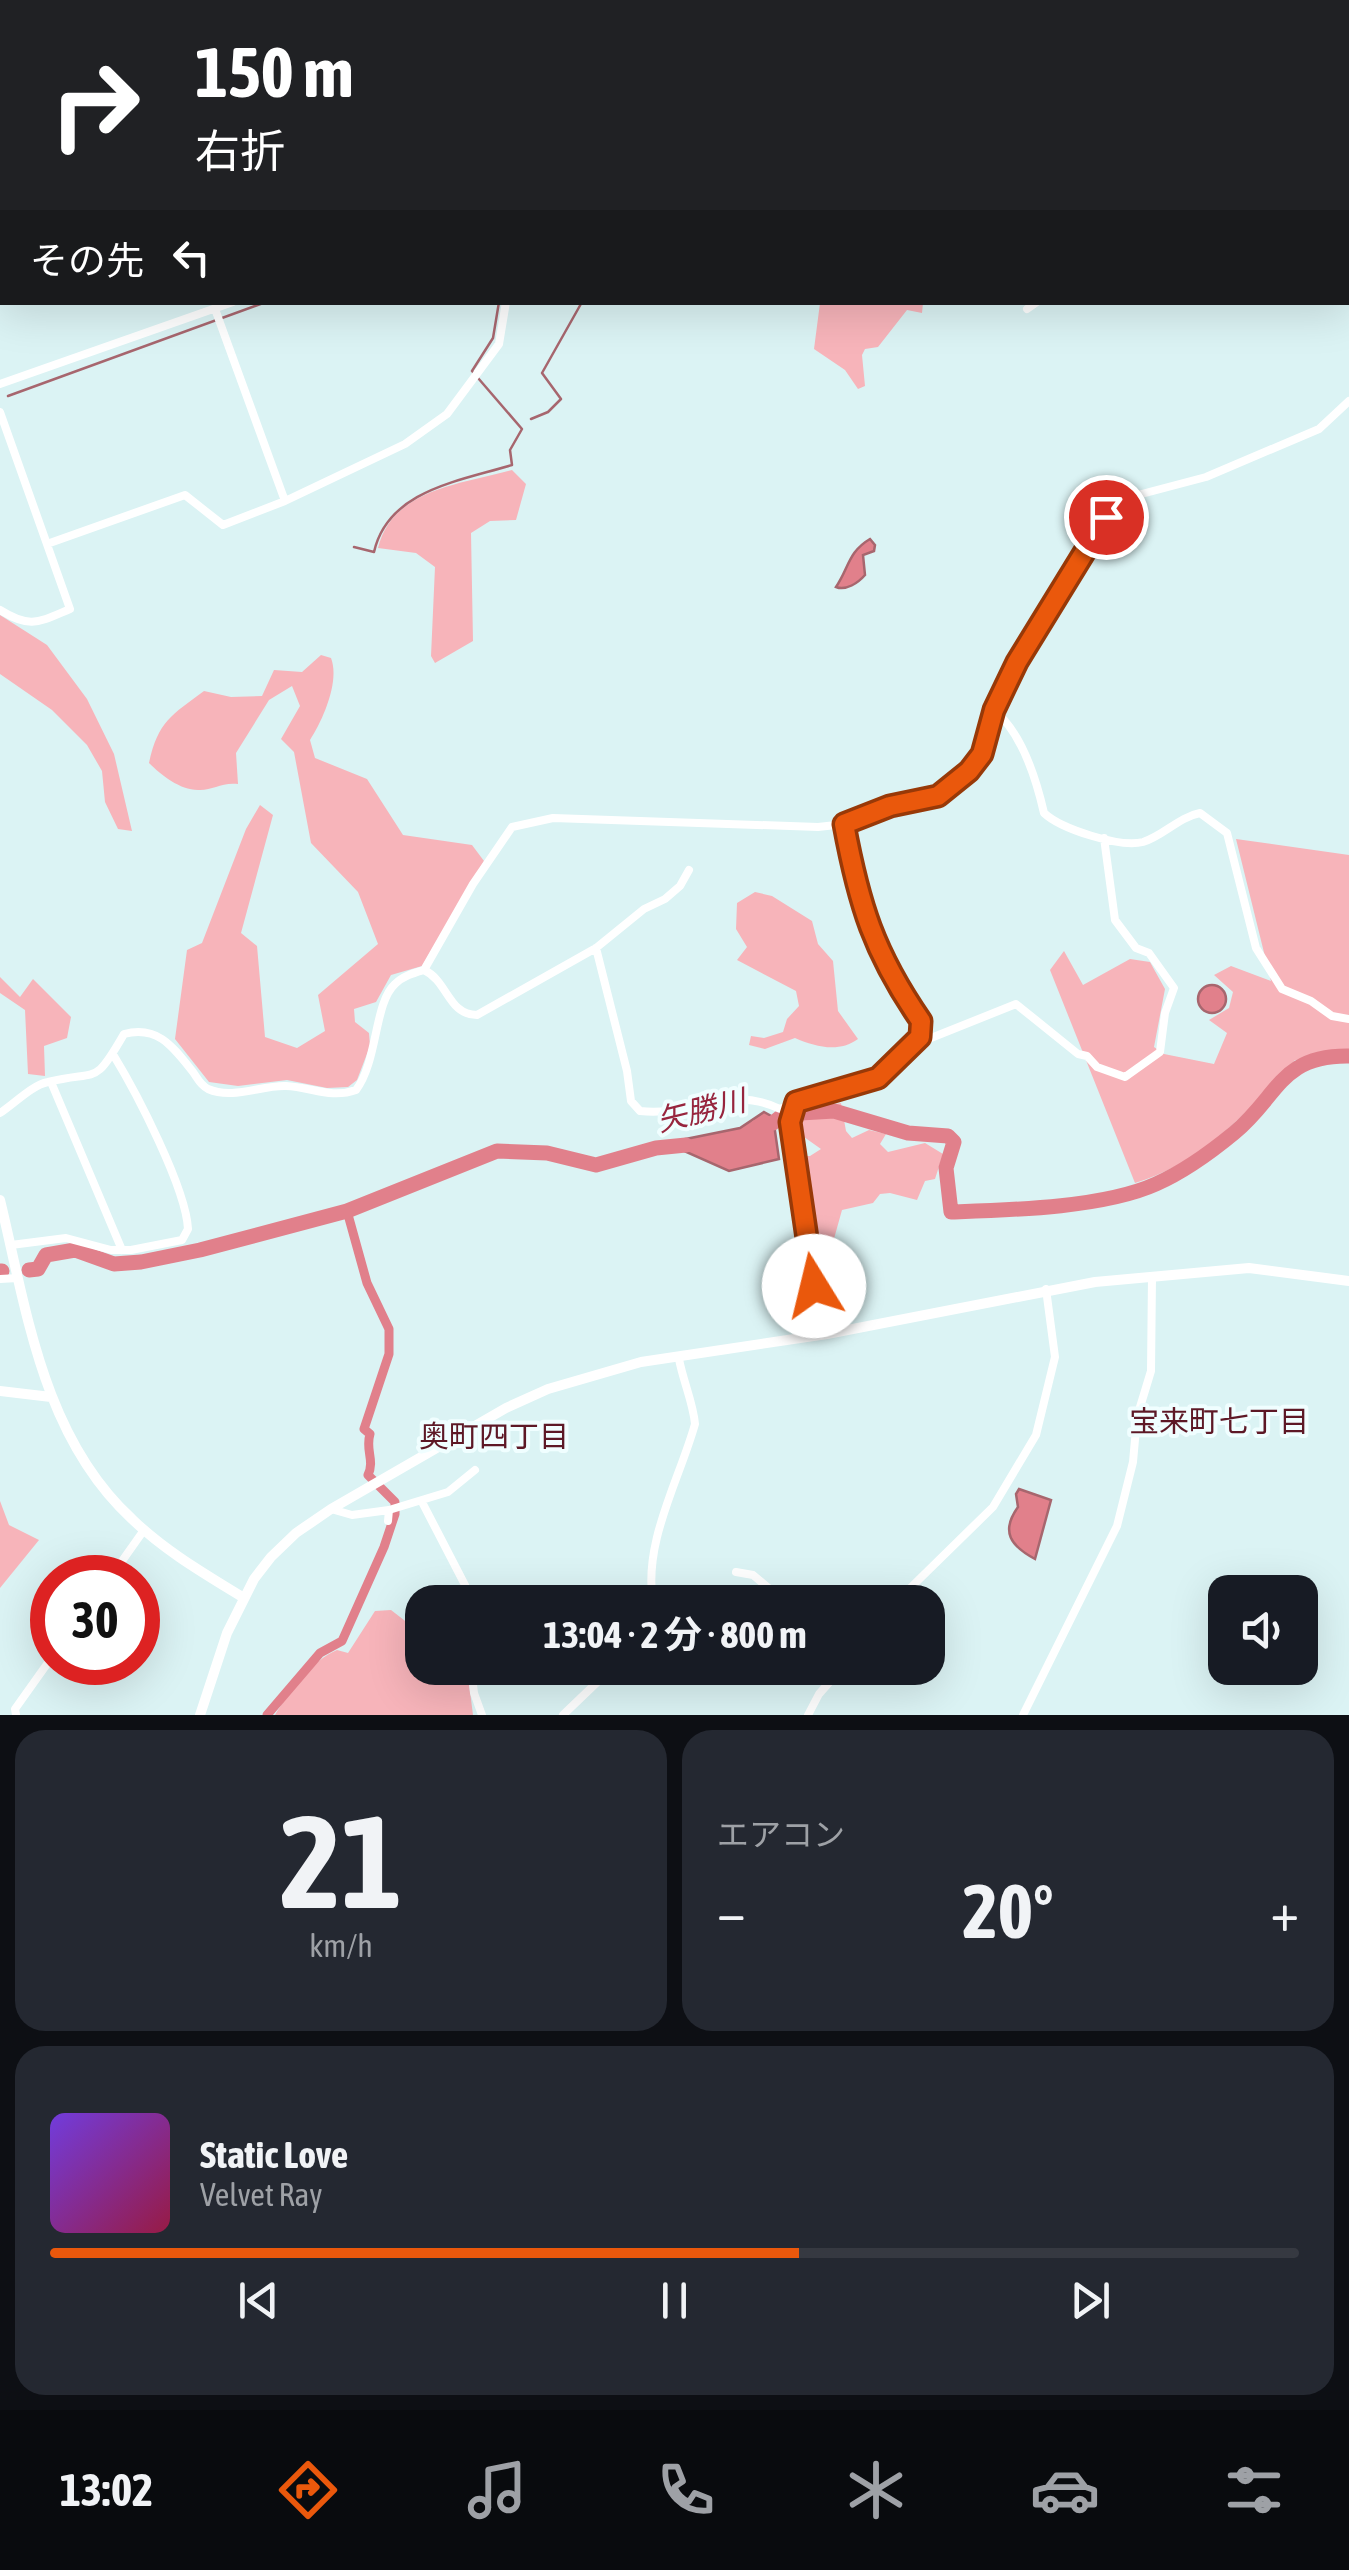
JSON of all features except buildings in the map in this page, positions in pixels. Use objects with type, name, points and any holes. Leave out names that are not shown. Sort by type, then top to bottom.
[{"type":"street","points":[[0,384],[225,305]]},
{"type":"street","points":[[47,544],[185,495],[223,525],[285,502],[405,444],[447,414],[499,344],[506,305]]},
{"type":"street","points":[[215,309],[285,502]]},
{"type":"street","points":[[0,1113],[42,1084],[96,1074],[114,1056],[124,1034],[139,1030],[164,1039],[201,1085],[216,1092],[283,1086],[326,1094],[349,1092],[362,1082],[391,988],[406,976],[424,970],[473,884],[512,826],[554,818],[731,822],[803,828],[844,824],[890,806],[938,796],[955,784],[982,754],[994,710],[1017,662],[1106,517],[1134,496],[1219,472],[1319,430],[1349,401]]},
{"type":"street","points":[[0,412],[70,609],[36,623],[20,622],[0,610]]},
{"type":"street","points":[[994,710],[1005,719],[1020,746],[1044,813],[1063,826],[1104,838],[1141,842],[1195,813],[1228,833],[1256,948],[1282,989],[1311,1001],[1332,1016],[1349,1019]]},
{"type":"street","points":[[596,948],[635,1107],[647,1112],[739,1098],[760,1100],[780,1110],[878,1078],[920,1037],[921,1021],[872,938],[844,824]]},
{"type":"street","points":[[920,1037],[932,1038],[1016,1004],[1078,1054],[1119,1076],[1129,1076],[1158,1056],[1165,1013],[1174,988],[1150,954],[1136,948],[1116,920],[1104,838]]},
{"type":"street","points":[[424,970],[442,984],[456,1008],[469,1015],[477,1014],[596,948],[644,909],[665,900],[689,870]]},
{"type":"street","points":[[11,1245],[66,1238],[122,1250],[182,1240],[188,1228],[183,1203],[137,1094],[114,1056]]},
{"type":"street","points":[[52,1082],[122,1250]]},
{"type":"street","points":[[796,1102],[790,1122],[814,1286],[826,1318],[827,1334]]},
{"type":"street","points":[[0,1200],[51,1397],[75,1446],[112,1500],[144,1530],[244,1598]]},
{"type":"street","points":[[200,1715],[227,1633],[271,1556],[331,1509],[506,1408],[548,1389],[640,1362],[827,1334],[1046,1289],[1249,1268],[1349,1281]]},
{"type":"street","points":[[1023,1715],[1117,1526],[1132,1462],[1137,1418],[1151,1371],[1152,1276]]},
{"type":"street","points":[[0,1278],[18,1278]]},
{"type":"street","points":[[913,1585],[993,1507],[1036,1435],[1054,1357],[1046,1289]]},
{"type":"street","points":[[650,1585],[665,1510],[694,1424],[680,1358]]},
{"type":"street","points":[[0,1391],[51,1397]]},
{"type":"street","points":[[331,1509],[352,1515],[422,1502],[448,1492],[475,1470]]},
{"type":"street","points":[[422,1502],[465,1585]]},
{"type":"street","points":[[388,1510],[388,1521]]},
{"type":"street","points":[[126,1555],[144,1530]]},
{"type":"street","points":[[736,1572],[753,1576],[764,1585]]},
{"type":"street","points":[[16,1715],[15,1709],[32,1685]]},
{"type":"street","points":[[473,1685],[482,1715]]},
{"type":"street","points":[[563,1715],[594,1685]]},
{"type":"street","points":[[808,1715],[827,1685]]},
{"type":"shaded area","points":[[820,305],[923,305],[922,313],[907,310],[878,347],[865,349],[865,386],[858,389],[845,370],[814,349]]},
{"type":"shaded area","points":[[512,470],[526,484],[516,520],[490,521],[471,533],[473,641],[435,663],[431,656],[435,567],[416,553],[378,548],[386,528],[413,501],[451,485]]},
{"type":"shaded area","points":[[870,539],[875,545],[874,551],[863,555],[865,575],[852,586],[836,587],[853,555]]},
{"type":"shaded area","points":[[0,615],[47,645],[87,699],[114,754],[132,831],[118,829],[105,802],[102,771],[87,745],[52,710],[0,674]]},
{"type":"shaded area","points":[[321,655],[331,658],[333,678],[325,711],[310,740],[315,758],[367,779],[403,835],[472,845],[484,861],[422,966],[391,975],[376,1002],[354,1009],[355,1022],[369,1033],[370,1046],[357,1080],[348,1087],[327,1088],[287,1080],[238,1086],[209,1082],[175,1039],[187,950],[202,943],[246,829],[260,805],[273,815],[241,933],[257,946],[265,1037],[297,1048],[325,1031],[318,995],[378,944],[358,892],[311,843],[294,752],[281,739],[300,706],[292,686],[269,700],[236,753],[238,784],[191,789],[165,777],[149,763],[157,737],[168,720],[204,691],[231,697],[262,696],[274,670],[302,672]]},
{"type":"shaded area","points":[[1236,839],[1349,855],[1349,1056],[1295,1060],[1242,1116],[1204,1148],[1160,1174],[1135,1183],[1050,970],[1064,951],[1083,985],[1130,959],[1150,962],[1165,989],[1154,1047],[1164,1054],[1214,1064],[1227,1033],[1209,1020],[1229,1008],[1233,992],[1214,975],[1231,966],[1271,981]]},
{"type":"shaded area","points":[[755,892],[772,896],[812,921],[818,944],[833,961],[838,1011],[858,1039],[835,1047],[795,1038],[765,1049],[749,1045],[751,1036],[764,1038],[783,1032],[787,1019],[799,1006],[796,991],[737,960],[747,947],[736,929],[737,903]]},
{"type":"shaded area","points":[[0,977],[20,997],[33,979],[71,1017],[67,1038],[44,1046],[45,1076],[28,1074],[25,1010],[0,993]]},
{"type":"shaded area","points":[[1212,985],[1222,989],[1226,999],[1222,1009],[1212,1013],[1202,1009],[1198,999],[1202,989]]},
{"type":"shaded area","points":[[841,1103],[846,1131],[852,1138],[869,1130],[886,1134],[880,1144],[888,1152],[925,1143],[943,1154],[935,1179],[925,1181],[917,1200],[880,1194],[873,1203],[842,1210],[830,1253],[816,1258],[798,1156],[810,1156],[821,1149],[804,1137],[797,1110]]},
{"type":"shaded area","points":[[764,1112],[773,1117],[779,1159],[729,1171],[666,1143],[740,1128]]},
{"type":"shaded area","points":[[1019,1489],[1051,1500],[1035,1559],[1014,1543],[1009,1531],[1018,1507]]},
{"type":"shaded area","points":[[0,1501],[9,1525],[39,1540],[0,1588]]},
{"type":"shaded area","points":[[391,1610],[405,1621],[405,1685],[469,1685],[473,1715],[275,1715],[310,1669],[337,1650],[348,1653],[375,1611]]},
{"type":"waterway","points":[[8,396],[258,305]]},
{"type":"waterway","points":[[354,547],[374,552],[394,514],[429,491],[512,465],[510,450],[522,429],[472,371],[493,338],[498,305]]},
{"type":"waterway","points":[[531,419],[548,412],[561,399],[542,373],[580,305]]},
{"type":"waterway","name":"矢勝川","points":[[757,1127],[773,1123],[784,1114],[834,1111],[908,1133],[948,1136],[954,1142],[946,1168],[951,1212],[1055,1206],[1110,1198],[1166,1179],[1234,1133],[1294,1070],[1308,1062],[1349,1056]]},
{"type":"waterway","name":"矢勝川","points":[[29,1270],[38,1269],[46,1255],[75,1250],[114,1264],[200,1250],[347,1211],[497,1151],[547,1153],[596,1165],[656,1148],[686,1145]]},
{"type":"waterway","points":[[267,1715],[320,1653],[342,1641],[395,1514],[395,1502],[368,1475],[370,1434],[364,1429],[389,1354],[389,1329],[367,1283],[347,1211]]},
{"type":"district","name":"宝来町七丁目","points":[[1219,1421]]},
{"type":"district","name":"奥町四丁目","points":[[494,1436]]},
{"type":"route","points":[[814,1286],[790,1122],[796,1102],[878,1078],[920,1037],[921,1021],[872,938],[844,824],[890,806],[938,796],[969,771],[982,754],[994,710],[1017,662],[1106,517]]}]
